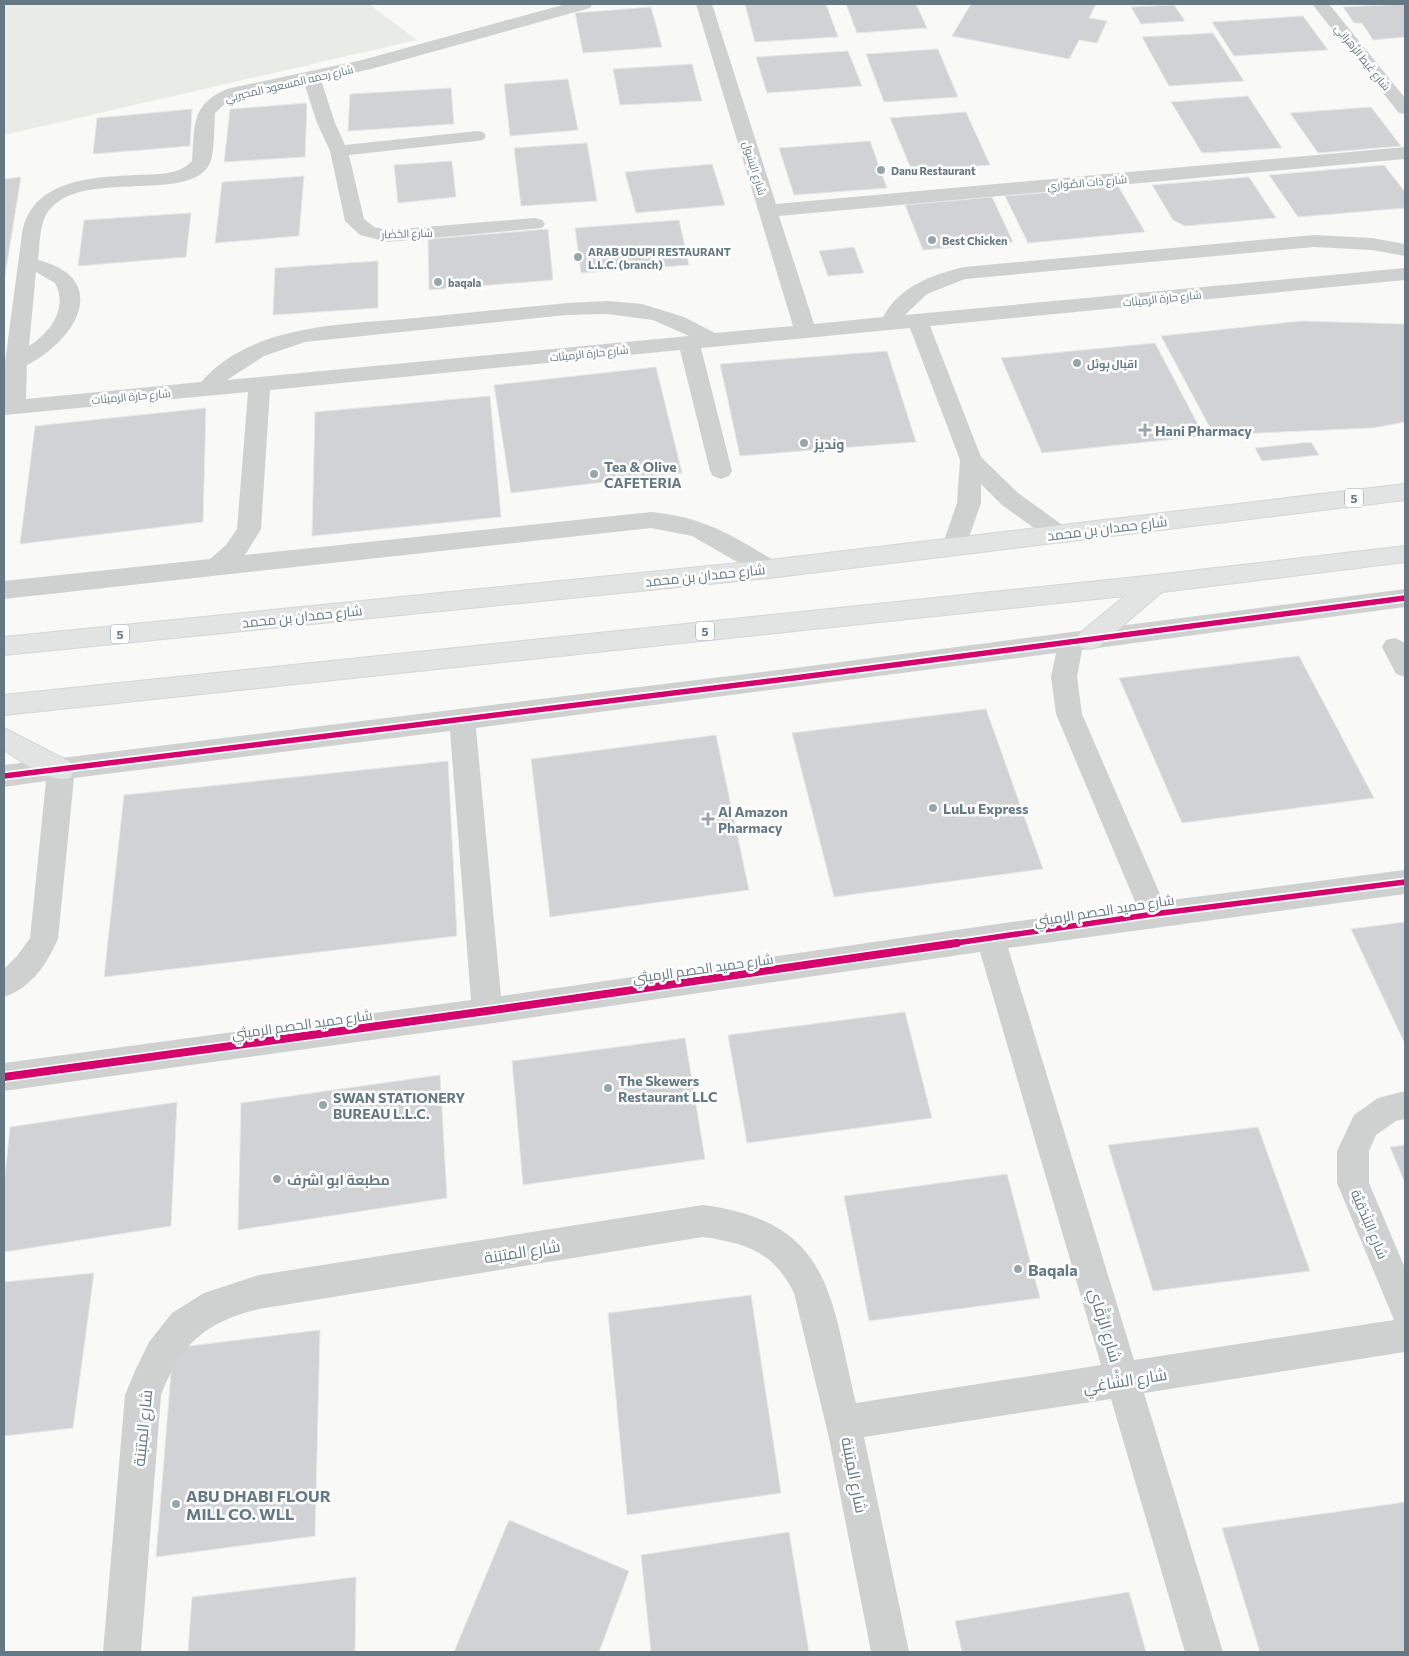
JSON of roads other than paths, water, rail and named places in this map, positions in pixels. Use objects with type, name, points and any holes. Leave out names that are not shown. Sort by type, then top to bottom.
[{"type":"main road","name":"شارع حمدان بن محمد","points":[[4,646],[769,569],[1405,492]]},
{"type":"main road","name":"5","points":[[4,704],[1155,584],[1405,554]]},
{"type":"main road","points":[[1080,641],[1155,584]]},
{"type":"main road","points":[[4,738],[61,770]]},
{"type":"street","name":"شارع رحمه المسعود المحيربي","points":[[10,407],[28,264],[38,214],[46,203],[58,194],[92,183],[164,179],[183,175],[202,162],[206,112],[211,105],[233,93],[365,65],[584,4]]},
{"type":"street","name":"شارع البَسُول","points":[[704,4],[806,332]]},
{"type":"street","name":"شارع غَيط الزَّهرانِي","points":[[1320,4],[1405,109]]},
{"type":"street","name":"شارع الحْضَار","points":[[311,77],[326,123],[339,151],[355,221],[367,231],[388,236],[535,224]]},
{"type":"street","points":[[339,151],[477,136]]},
{"type":"street","name":"شارع ذات الصَّواري","points":[[768,211],[1405,153]]},
{"type":"street","points":[[889,325],[895,310],[907,298],[929,284],[964,273],[1314,241],[1372,244],[1405,250]]},
{"type":"street","points":[[16,362],[43,347],[53,338],[61,329],[68,310],[70,292],[67,284],[52,271],[28,264]]},
{"type":"street","name":"شارع حارة الرميثات","points":[[10,407],[889,325],[1405,274]]},
{"type":"street","points":[[206,390],[219,375],[256,350],[303,336],[567,308],[608,306],[632,308],[655,313],[690,326],[712,341]]},
{"type":"street","points":[[918,322],[972,460],[1010,499],[1060,535]]},
{"type":"street","points":[[689,343],[721,471]]},
{"type":"street","points":[[214,568],[233,554],[245,538],[248,529],[259,385]]},
{"type":"street","points":[[954,546],[969,503],[972,460]]},
{"type":"street","points":[[4,590],[651,520],[672,521],[710,532],[769,569]]},
{"type":"street","points":[[4,776],[1080,641],[1405,598]]},
{"type":"street","name":"شارع حميد الحصم الرميثي","points":[[1080,641],[1064,677],[1069,714],[1154,914]]},
{"type":"street","points":[[462,719],[486,1011]]},
{"type":"street","points":[[4,984],[24,970],[36,955],[44,939],[61,770]]},
{"type":"street","name":"شارع حميد الحصم الرميثي","points":[[4,1077],[991,940],[1154,914],[1405,882]]},
{"type":"street","name":"شارع الرَّقَّاي","points":[[991,940],[1204,1652]]},
{"type":"street","name":"شارع البُنْدُقِيَّة","points":[[1405,1106],[1389,1108],[1365,1125],[1353,1151],[1353,1183],[1405,1307]]},
{"type":"street","name":"شارع المِتبَنة","points":[[122,1652],[143,1395],[154,1363],[174,1335],[199,1313],[229,1298],[704,1221],[737,1225],[768,1238],[793,1261],[811,1291],[844,1423],[890,1652]]},
{"type":"street","name":"شارع الشَّاغِي","points":[[844,1423],[1405,1336]]},
{"type":"place","name":"Danu Restaurant","points":[[881,170]]},
{"type":"place","name":"Best Chicken","points":[[932,240]]},
{"type":"place","name":"ARAB UDUPI RESTAURANT L.L.C. (branch)","points":[[578,257]]},
{"type":"place","name":"baqala","points":[[438,282]]},
{"type":"place","name":"اقبال ہوٹل","points":[[1077,363]]},
{"type":"place","name":"Hani Pharmacy","points":[[1145,430]]},
{"type":"place","name":"ونديز","points":[[804,443]]},
{"type":"place","name":"Tea & Olive CAFETERIA","points":[[594,474]]},
{"type":"place","name":"LuLu Express","points":[[933,808]]},
{"type":"place","name":"Al Amazon Pharmacy","points":[[708,819]]},
{"type":"place","name":"The Skewers Restaurant LLC","points":[[608,1088]]},
{"type":"place","name":"SWAN STATIONERY BUREAU L.L.C.","points":[[323,1105]]},
{"type":"place","name":"مطبعة ابو اشرف","points":[[277,1179]]},
{"type":"place","name":"Baqala","points":[[1018,1269]]},
{"type":"place","name":"ABU DHABI FLOUR MILL CO. WLL","points":[[176,1504]]}]
